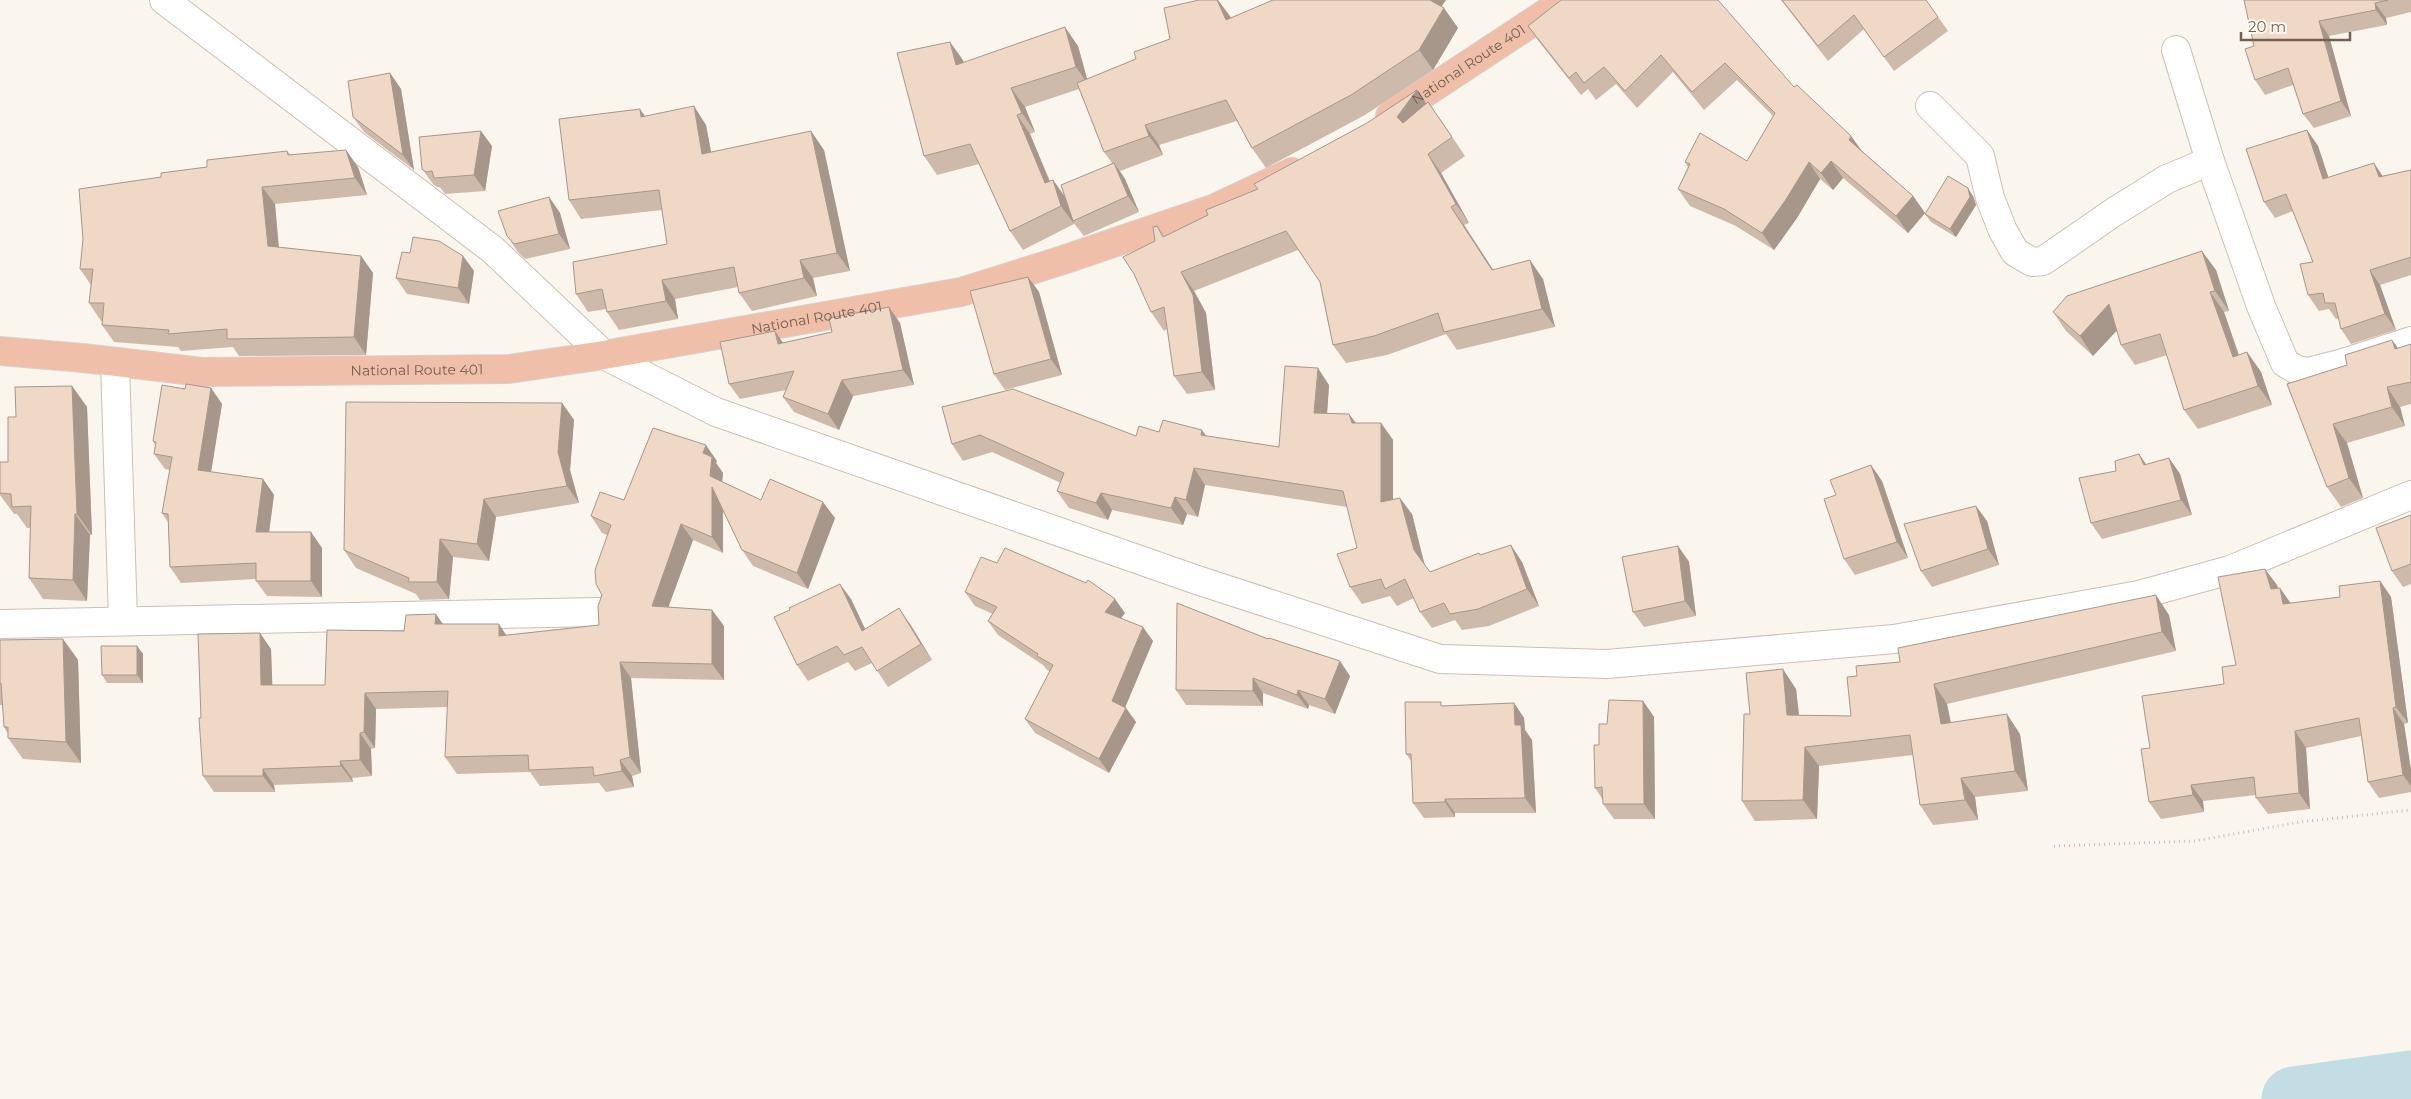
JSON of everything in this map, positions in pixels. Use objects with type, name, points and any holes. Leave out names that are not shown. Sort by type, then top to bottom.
[{"type":"highway","name":"National Route 401","points":[[1373,128],[1566,0]]},
{"type":"highway","name":"National Route 401","points":[[0,351],[202,372],[510,369],[604,355],[961,292],[1063,260],[1213,209],[1267,186],[1316,159]]},
{"type":"street","points":[[164,0],[493,250],[604,355],[716,412],[1197,580],[1440,660],[1607,664],[1894,639],[2139,595],[2230,570],[2411,495]]},
{"type":"street","points":[[2176,50],[2210,161],[2261,306],[2285,363],[2297,370],[2308,372],[2411,341]]},
{"type":"street","points":[[1930,106],[1980,156],[1990,198],[2003,232],[2015,252],[2032,262],[2043,261],[2114,212],[2167,179],[2210,161]]},
{"type":"street","points":[[115,362],[123,622]]},
{"type":"street","points":[[0,624],[598,612]]},
{"type":"path","points":[[2054,846],[2196,841],[2300,822],[2411,810]]},
{"type":"building","points":[[1199,0],[1217,0],[1226,20],[1273,0],[1430,0],[1444,8],[1419,50],[1351,95],[1252,148],[1226,100],[1145,125],[1149,136],[1104,152],[1077,83],[1136,59],[1134,52],[1170,39],[1164,8]]},
{"type":"building","points":[[1561,0],[1718,0],[1794,87],[1797,85],[1851,136],[1849,140],[1913,196],[1896,216],[1831,161],[1821,173],[1809,162],[1785,201],[1762,233],[1724,209],[1678,189],[1690,164],[1685,162],[1700,133],[1747,161],[1775,113],[1725,63],[1692,92],[1661,55],[1625,91],[1604,67],[1584,83],[1576,72],[1569,78],[1528,26]]},
{"type":"building","points":[[1782,0],[1926,0],[1938,17],[1884,57],[1854,15],[1818,46]]},
{"type":"building","points":[[2244,0],[2388,0],[2375,3],[2376,10],[2319,21],[2341,101],[2303,114],[2288,68],[2255,80],[2245,49],[2254,46]]},
{"type":"building","points":[[1065,27],[1076,67],[1011,88],[1022,113],[1017,115],[1045,183],[1053,180],[1061,206],[1010,231],[970,144],[924,156],[897,53],[950,42],[956,65]]},
{"type":"building","points":[[390,73],[403,155],[353,117],[348,81]]},
{"type":"building","points":[[1417,90],[1397,117],[1403,123],[1428,102],[1452,137],[1428,154],[1456,204],[1451,207],[1492,270],[1530,260],[1542,309],[1444,332],[1438,313],[1374,336],[1333,345],[1320,282],[1286,231],[1181,272],[1193,295],[1202,372],[1174,376],[1164,307],[1151,312],[1134,274],[1123,257],[1155,241],[1153,227],[1157,226],[1163,237],[1208,215],[1206,210],[1258,189],[1254,184],[1367,123]]},
{"type":"building","points":[[694,106],[702,154],[811,131],[837,253],[800,260],[804,278],[739,293],[734,267],[662,280],[666,301],[607,312],[602,289],[576,294],[573,262],[667,244],[659,190],[569,200],[559,119],[640,109],[641,117]]},
{"type":"building","points":[[2307,130],[2323,179],[2374,163],[2379,177],[2411,170],[2411,257],[2370,270],[2385,314],[2341,329],[2335,303],[2325,303],[2323,293],[2308,295],[2300,264],[2313,262],[2286,194],[2264,202],[2246,149]]},
{"type":"building","points":[[481,131],[474,175],[434,178],[432,171],[426,172],[422,169],[419,137]]},
{"type":"building","points":[[346,150],[355,178],[262,187],[268,246],[361,256],[354,337],[227,339],[227,329],[168,334],[169,330],[102,325],[104,303],[89,303],[93,269],[80,269],[83,239],[79,189],[161,177],[161,173],[207,167],[207,160],[287,151],[288,155]]},
{"type":"building","points":[[1114,163],[1128,196],[1073,221],[1061,185]]},
{"type":"building","points":[[1948,176],[1968,188],[1970,197],[1950,229],[1925,214]]},
{"type":"building","points":[[549,197],[559,234],[514,244],[507,236],[498,211]]},
{"type":"building","points":[[413,237],[439,241],[463,256],[458,288],[396,278],[402,252],[410,253]]},
{"type":"building","points":[[2202,251],[2215,291],[2210,292],[2233,357],[2247,352],[2258,386],[2184,410],[2160,334],[2121,345],[2109,304],[2080,336],[2053,312],[2067,296]]},
{"type":"building","points":[[1028,277],[1051,359],[994,374],[970,291]]},
{"type":"building","points":[[889,307],[903,370],[842,380],[828,414],[783,397],[794,371],[729,384],[720,342],[775,331],[778,344],[832,332],[829,318]]},
{"type":"building","points":[[2392,340],[2395,349],[2411,344],[2411,382],[2387,387],[2392,407],[2333,424],[2349,478],[2327,487],[2287,384],[2347,365],[2345,355]]},
{"type":"building","points":[[1285,366],[1318,368],[1314,413],[1349,414],[1352,423],[1381,423],[1381,502],[1400,498],[1414,550],[1430,572],[1479,553],[1480,555],[1511,545],[1527,589],[1478,609],[1450,614],[1444,603],[1420,612],[1405,579],[1385,589],[1381,579],[1350,587],[1337,554],[1357,548],[1343,491],[1194,468],[1186,500],[1175,497],[1171,508],[1101,493],[1096,503],[1057,491],[1064,473],[980,435],[952,444],[942,407],[1013,389],[1136,436],[1139,426],[1159,432],[1163,420],[1202,430],[1201,435],[1279,447]]},
{"type":"building","points":[[186,384],[211,388],[198,470],[263,479],[256,532],[311,532],[311,581],[256,581],[256,563],[170,567],[168,514],[162,513],[172,457],[154,454],[156,442],[153,441],[162,385],[185,389]]},
{"type":"building","points":[[72,386],[77,514],[75,514],[73,580],[29,578],[31,506],[12,507],[11,494],[0,493],[0,462],[8,462],[8,417],[16,417],[15,387]]},
{"type":"building","points":[[346,402],[562,403],[558,452],[567,486],[484,499],[477,544],[440,539],[437,582],[408,582],[409,578],[344,550]]},
{"type":"building","points":[[653,428],[706,445],[703,453],[712,457],[710,476],[761,500],[770,479],[823,502],[797,573],[742,550],[712,487],[712,537],[681,524],[652,606],[712,610],[712,664],[620,662],[630,757],[620,760],[622,771],[594,776],[593,767],[529,770],[528,755],[445,757],[448,691],[365,693],[364,732],[360,733],[360,760],[340,761],[341,766],[263,769],[263,776],[203,776],[199,718],[201,718],[198,634],[260,633],[261,685],[325,685],[327,630],[404,631],[406,615],[436,614],[435,624],[499,624],[499,636],[599,625],[598,606],[602,595],[596,584],[595,570],[611,525],[591,516],[600,492],[624,500]]},
{"type":"building","points":[[2139,454],[2144,465],[2169,458],[2181,500],[2091,523],[2079,478],[2116,471],[2115,461]]},
{"type":"building","points":[[1871,465],[1897,542],[1844,559],[1824,499],[1836,495],[1830,480]]},
{"type":"building","points":[[1976,506],[1988,549],[1921,571],[1904,524]]},
{"type":"building","points":[[2411,515],[2411,564],[2392,571],[2376,528]]},
{"type":"building","points":[[1678,546],[1685,601],[1633,612],[1622,557]]},
{"type":"building","points":[[1005,548],[1086,583],[1088,580],[1115,599],[1105,612],[1143,627],[1112,701],[1126,708],[1099,759],[1025,719],[1053,665],[1037,656],[1038,654],[988,621],[997,607],[965,592],[981,557],[997,563]]},
{"type":"building","points":[[2265,569],[2271,589],[2280,588],[2283,604],[2340,597],[2339,586],[2380,581],[2396,707],[2393,708],[2403,775],[2368,782],[2359,718],[2295,731],[2299,793],[2256,798],[2254,777],[2191,785],[2193,795],[2149,802],[2141,749],[2150,748],[2142,696],[2224,684],[2222,667],[2236,665],[2218,577]]},
{"type":"building","points":[[840,584],[862,631],[899,608],[921,644],[877,671],[862,647],[844,655],[837,646],[797,665],[774,617]]},
{"type":"building","points":[[2156,595],[2162,632],[1934,684],[1941,724],[2007,714],[2015,771],[1961,778],[1965,800],[1920,805],[1910,735],[1805,747],[1803,800],[1742,801],[1744,714],[1750,714],[1746,673],[1783,669],[1787,715],[1851,716],[1847,677],[1857,676],[1856,666],[1900,662],[1898,648]]},
{"type":"building","points":[[1177,603],[1268,639],[1340,661],[1325,699],[1298,690],[1297,695],[1253,678],[1253,691],[1176,690]]},
{"type":"building","points":[[63,639],[66,742],[8,738],[8,727],[4,727],[0,683],[0,640]]},
{"type":"building","points":[[101,646],[137,646],[137,675],[102,675]]},
{"type":"building","points":[[1609,700],[1643,701],[1644,804],[1603,804],[1602,787],[1595,788],[1594,745],[1599,745],[1599,724],[1607,724]]},
{"type":"building","points":[[1405,702],[1441,702],[1441,706],[1514,703],[1515,725],[1521,725],[1525,798],[1445,799],[1445,802],[1413,803],[1411,754],[1406,754]]},
{"type":"waterway","points":[[2294,1099],[2411,1083]]}]
